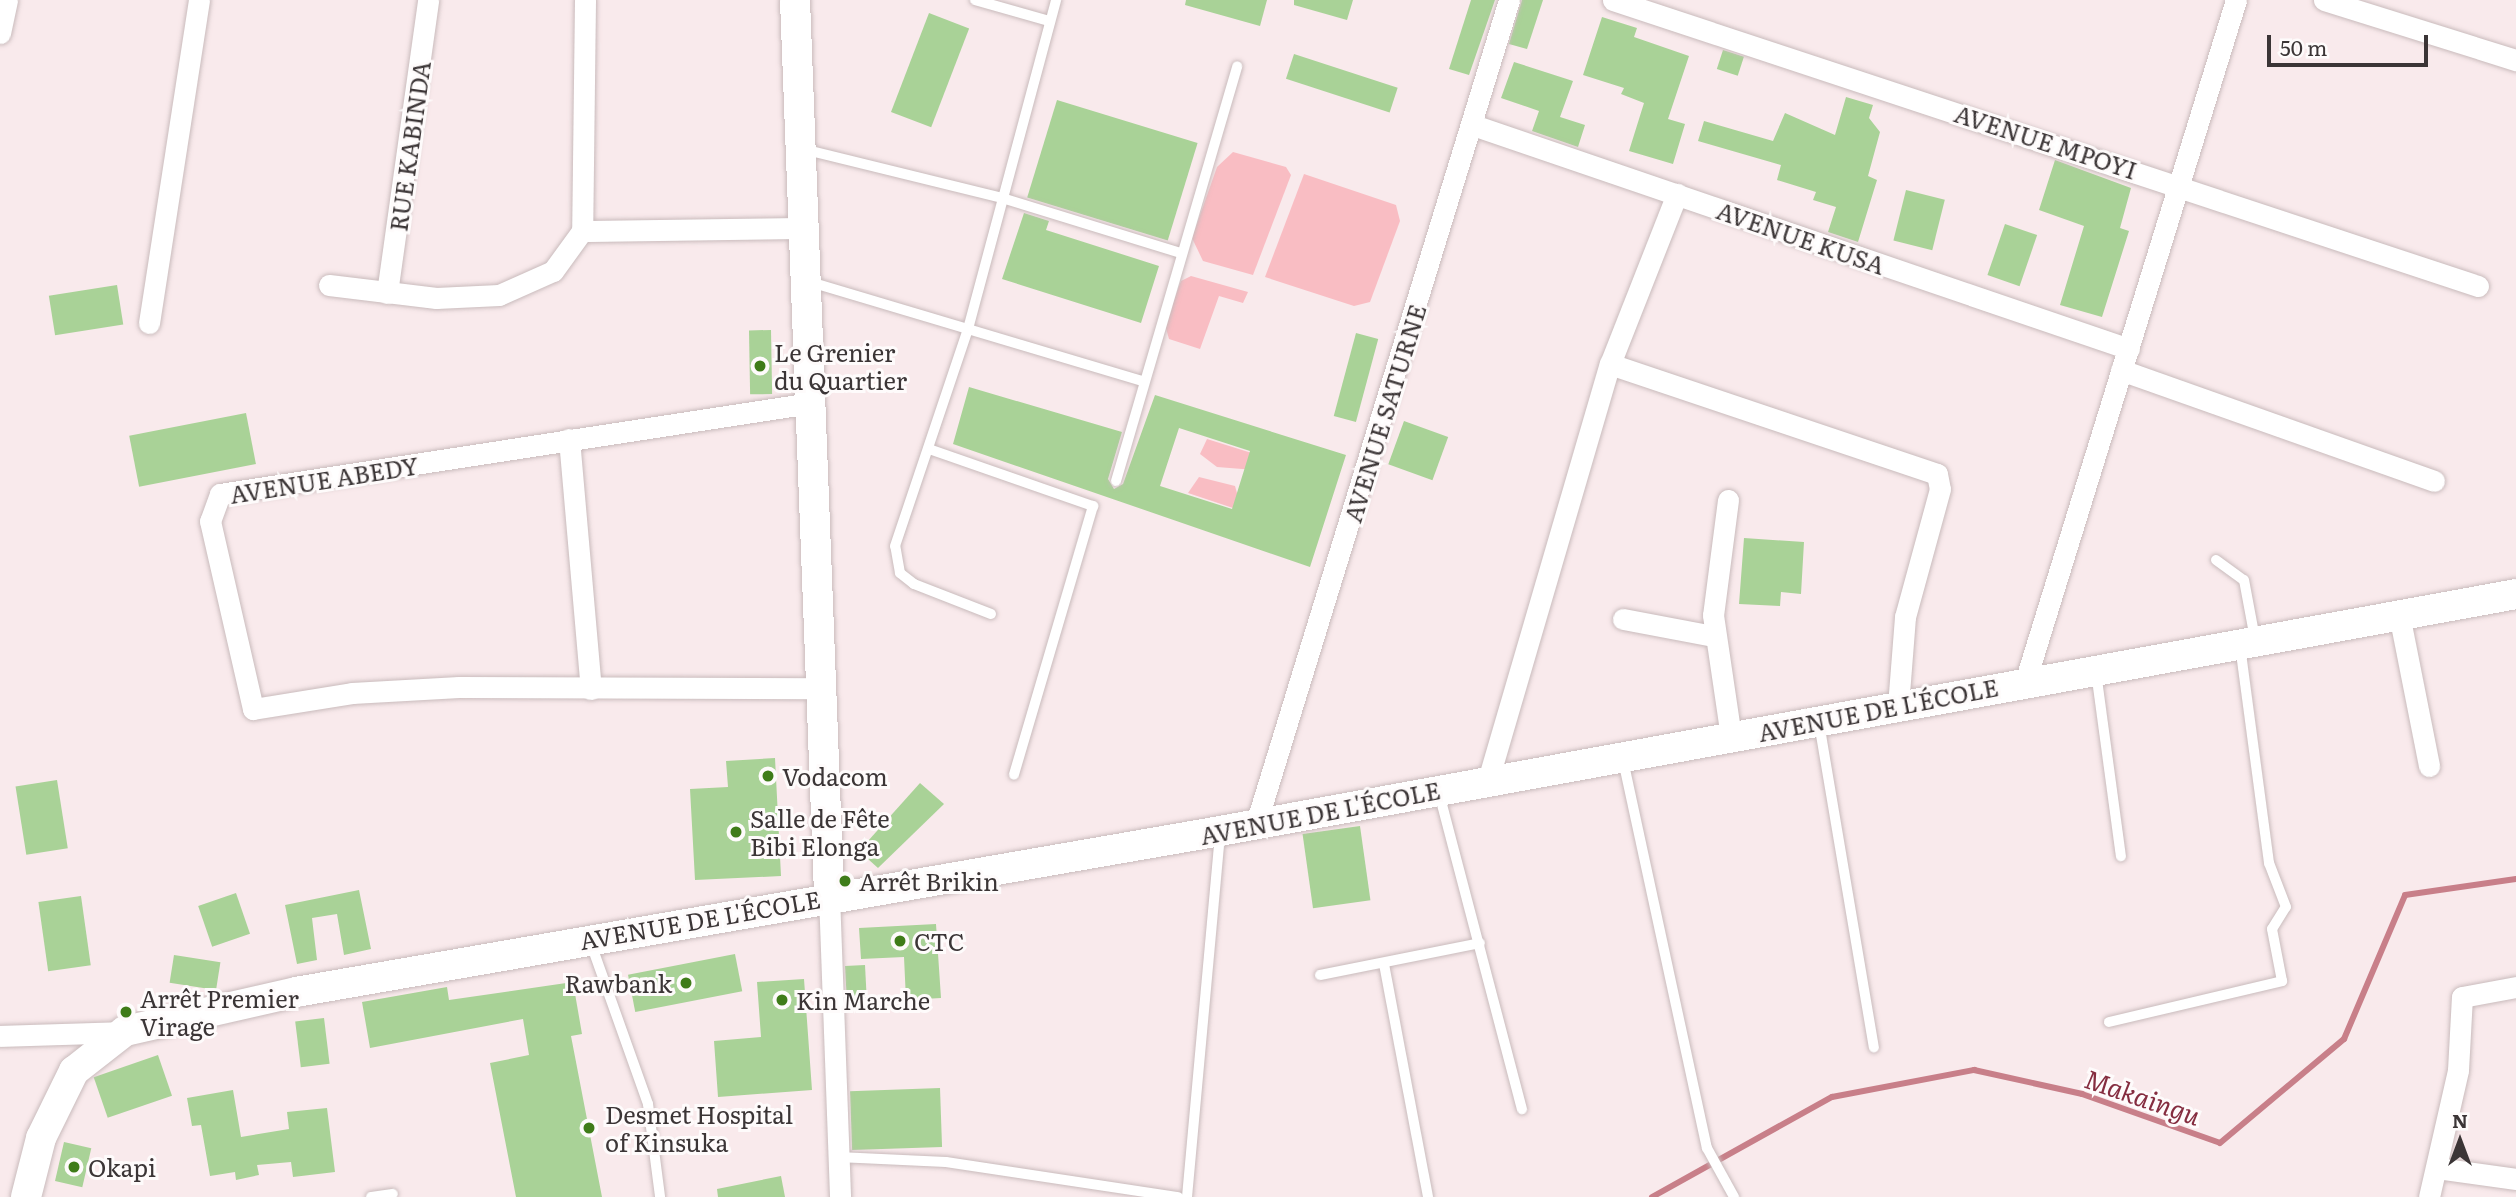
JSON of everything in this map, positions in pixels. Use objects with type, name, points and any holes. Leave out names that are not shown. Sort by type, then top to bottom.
[{"type":"main road","points":[[795,0],[810,282],[811,402],[829,895]]},
{"type":"main road","name":"AVENUE DE L'ÉCOLE","points":[[125,1031],[296,992],[829,895],[1220,831],[2516,594]]},
{"type":"main road","points":[[26,1197],[41,1138],[74,1072],[125,1031]]},
{"type":"street","points":[[0,33],[7,0]]},
{"type":"street","points":[[149,323],[199,0]]},
{"type":"street","name":"RUE KABINDA","points":[[387,293],[429,0]]},
{"type":"street","points":[[329,285],[387,293],[499,295],[553,271],[582,231],[585,0]]},
{"type":"street","name":"AVENUE SATURNE","points":[[1256,824],[1510,0]]},
{"type":"street","name":"AVENUE MPOYI","points":[[1613,0],[2180,184],[2478,286]]},
{"type":"street","points":[[2025,682],[2236,0]]},
{"type":"street","points":[[2324,0],[2516,60]]},
{"type":"street","name":"AVENUE KUSA","points":[[1473,125],[2129,349]]},
{"type":"street","points":[[1488,780],[1610,363],[1678,194]]},
{"type":"street","points":[[582,231],[806,228]]},
{"type":"street","points":[[1610,363],[1937,474],[1940,489],[1905,617],[1898,706]]},
{"type":"street","points":[[2121,370],[2434,481]]},
{"type":"street","name":"AVENUE ABEDY","points":[[811,402],[220,494],[210,521],[253,709],[352,693],[821,688]]},
{"type":"street","points":[[569,439],[590,689]]},
{"type":"street","points":[[1728,500],[1713,636],[1731,737]]},
{"type":"street","points":[[2399,614],[2429,766]]},
{"type":"street","points":[[1623,619],[1713,636]]},
{"type":"street","points":[[829,895],[840,1197]]},
{"type":"street","points":[[2429,1197],[2458,1070],[2462,997],[2516,987]]},
{"type":"street","points":[[0,1036],[125,1031]]},
{"type":"street","points":[[2437,1168],[2516,1179]]},
{"type":"lane","points":[[975,0],[1049,21]]},
{"type":"lane","points":[[991,614],[914,584],[895,561],[968,329],[1056,0]]},
{"type":"lane","points":[[1115,481],[1237,66]]},
{"type":"lane","points":[[802,149],[1002,198],[1181,253]]},
{"type":"lane","points":[[810,282],[1142,382]]},
{"type":"lane","points":[[929,449],[1093,506],[1014,775]]},
{"type":"lane","points":[[2109,1022],[2282,981],[2272,929],[2287,907],[2269,863],[2244,580],[2216,560]]},
{"type":"lane","points":[[2096,670],[2121,856]]},
{"type":"lane","points":[[1819,720],[1874,1047]]},
{"type":"lane","points":[[1623,758],[1707,1148],[1734,1197]]},
{"type":"lane","points":[[1438,791],[1522,1109]]},
{"type":"lane","points":[[1187,1197],[1220,831]]},
{"type":"lane","points":[[590,939],[648,1104],[660,1197]]},
{"type":"lane","points":[[1320,975],[1480,943]]},
{"type":"lane","points":[[1384,964],[1428,1197]]},
{"type":"lane","points":[[838,1157],[946,1162],[1178,1197]]},
{"type":"lane","points":[[371,1197],[393,1194]]},
{"type":"shaded area","points":[[1233,152],[1286,167],[1291,175],[1253,275],[1203,261],[1192,238],[1217,167]]},
{"type":"shaded area","points":[[1304,174],[1396,205],[1400,221],[1370,302],[1354,306],[1265,277]]},
{"type":"shaded area","points":[[1191,276],[1248,292],[1243,303],[1219,296],[1200,349],[1169,339],[1165,325],[1181,281]]},
{"type":"shaded area","points":[[1207,439],[1258,455],[1255,470],[1217,467],[1200,454]]},
{"type":"shaded area","points":[[1199,477],[1235,486],[1242,511],[1188,493]]},
{"type":"building","points":[[1186,0],[1267,0],[1260,26],[1185,5]]},
{"type":"building","points":[[1294,0],[1353,0],[1347,20],[1294,5]]},
{"type":"building","points":[[1471,0],[1495,0],[1469,75],[1449,69]]},
{"type":"building","points":[[1522,0],[1543,0],[1527,49],[1509,44]]},
{"type":"building","points":[[929,13],[969,28],[931,127],[891,112]]},
{"type":"building","points":[[1602,17],[1637,28],[1634,37],[1689,56],[1668,119],[1685,124],[1673,164],[1629,151],[1644,103],[1621,94],[1624,88],[1583,75]]},
{"type":"building","points":[[1723,50],[1744,57],[1738,76],[1717,69]]},
{"type":"building","points":[[1294,54],[1398,88],[1390,112],[1286,79]]},
{"type":"building","points":[[1514,62],[1573,81],[1560,117],[1585,125],[1578,147],[1532,131],[1539,111],[1501,98]]},
{"type":"building","points":[[1846,97],[1873,105],[1869,118],[1880,132],[1868,176],[1877,180],[1858,242],[1828,232],[1836,207],[1813,200],[1816,192],[1777,180],[1781,165],[1698,141],[1704,121],[1773,141],[1785,113],[1835,135]]},
{"type":"building","points":[[1057,100],[1198,143],[1168,241],[1027,198]]},
{"type":"building","points":[[2055,160],[2131,188],[2120,228],[2129,231],[2102,317],[2060,305],[2084,226],[2039,210]]},
{"type":"building","points":[[1906,190],[1945,200],[1932,250],[1893,240]]},
{"type":"building","points":[[1024,213],[1049,221],[1046,230],[1159,266],[1141,323],[1002,279]]},
{"type":"building","points":[[2005,224],[2037,235],[2020,286],[1987,275]]},
{"type":"building","points":[[117,285],[123,325],[55,335],[49,296]]},
{"type":"building","points":[[749,330],[771,330],[772,394],[750,394]]},
{"type":"building","points":[[1356,333],[1378,339],[1356,422],[1334,416]]},
{"type":"building","points":[[969,387],[1122,432],[1108,479],[1114,489],[1123,484],[1155,395],[1346,455],[1310,567],[953,444]],"holes":[[[1179,428],[1250,451],[1232,509],[1160,486]]]},
{"type":"building","points":[[246,413],[256,464],[139,487],[129,436]]},
{"type":"building","points":[[1404,421],[1448,437],[1432,480],[1388,464]]},
{"type":"building","points":[[1744,538],[1804,542],[1801,594],[1781,592],[1780,606],[1739,604]]},
{"type":"building","name":"Salle de Fête Bibi Elonga","points":[[775,758],[781,876],[695,880],[690,789],[728,787],[726,761]]},
{"type":"building","points":[[57,780],[68,848],[26,855],[16,787]]},
{"type":"building","points":[[920,783],[944,804],[878,868],[859,851]]},
{"type":"building","points":[[1360,826],[1370,900],[1313,908],[1303,834]]},
{"type":"building","points":[[359,890],[371,949],[344,955],[337,914],[312,918],[317,960],[297,964],[285,905]]},
{"type":"building","points":[[236,893],[250,934],[212,947],[198,906]]},
{"type":"building","points":[[81,896],[91,965],[48,971],[38,902]]},
{"type":"building","points":[[936,924],[941,998],[906,1000],[904,957],[861,959],[859,928]]},
{"type":"building","points":[[735,954],[742,991],[635,1012],[628,975]]},
{"type":"building","points":[[174,955],[220,962],[216,990],[170,983]]},
{"type":"building","points":[[865,965],[867,1002],[847,1003],[845,966]]},
{"type":"building","points":[[804,979],[812,1090],[718,1097],[714,1041],[761,1037],[757,982]]},
{"type":"building","points":[[573,982],[582,1034],[571,1036],[602,1197],[516,1197],[490,1063],[529,1055],[523,1019],[370,1048],[362,1002],[447,987],[449,1000]]},
{"type":"building","points":[[324,1018],[330,1064],[301,1067],[295,1022]]},
{"type":"building","points":[[158,1055],[172,1096],[108,1118],[94,1077]]},
{"type":"building","points":[[940,1088],[942,1147],[852,1150],[850,1091]]},
{"type":"building","points":[[233,1090],[241,1137],[289,1129],[287,1112],[327,1108],[335,1172],[293,1177],[291,1162],[257,1165],[259,1175],[236,1180],[235,1172],[210,1176],[201,1125],[192,1126],[187,1098]]},
{"type":"building","points":[[64,1142],[91,1148],[82,1187],[55,1181]]},
{"type":"building","points":[[781,1176],[785,1197],[718,1197],[717,1189]]},
{"type":"waterway","name":"Makaingu","points":[[1652,1197],[1832,1097],[1974,1070],[2082,1094],[2220,1143],[2344,1039],[2405,895],[2516,879]]},
{"type":"place","name":"Le Grenier du Quartier","points":[[760,366]]},
{"type":"place","name":"Vodacom","points":[[768,776]]},
{"type":"place","name":"Salle de Fête Bibi Elonga","points":[[736,832]]},
{"type":"place","name":"Arrêt Brikin","points":[[845,881]]},
{"type":"place","name":"CTC","points":[[900,941]]},
{"type":"place","name":"Rawbank","points":[[686,983]]},
{"type":"place","name":"Kin Marche","points":[[782,1000]]},
{"type":"place","name":"Arrêt Premier Virage","points":[[126,1012]]},
{"type":"place","name":"Desmet Hospital of Kinsuka","points":[[589,1128]]},
{"type":"place","name":"Okapi","points":[[74,1167]]}]
